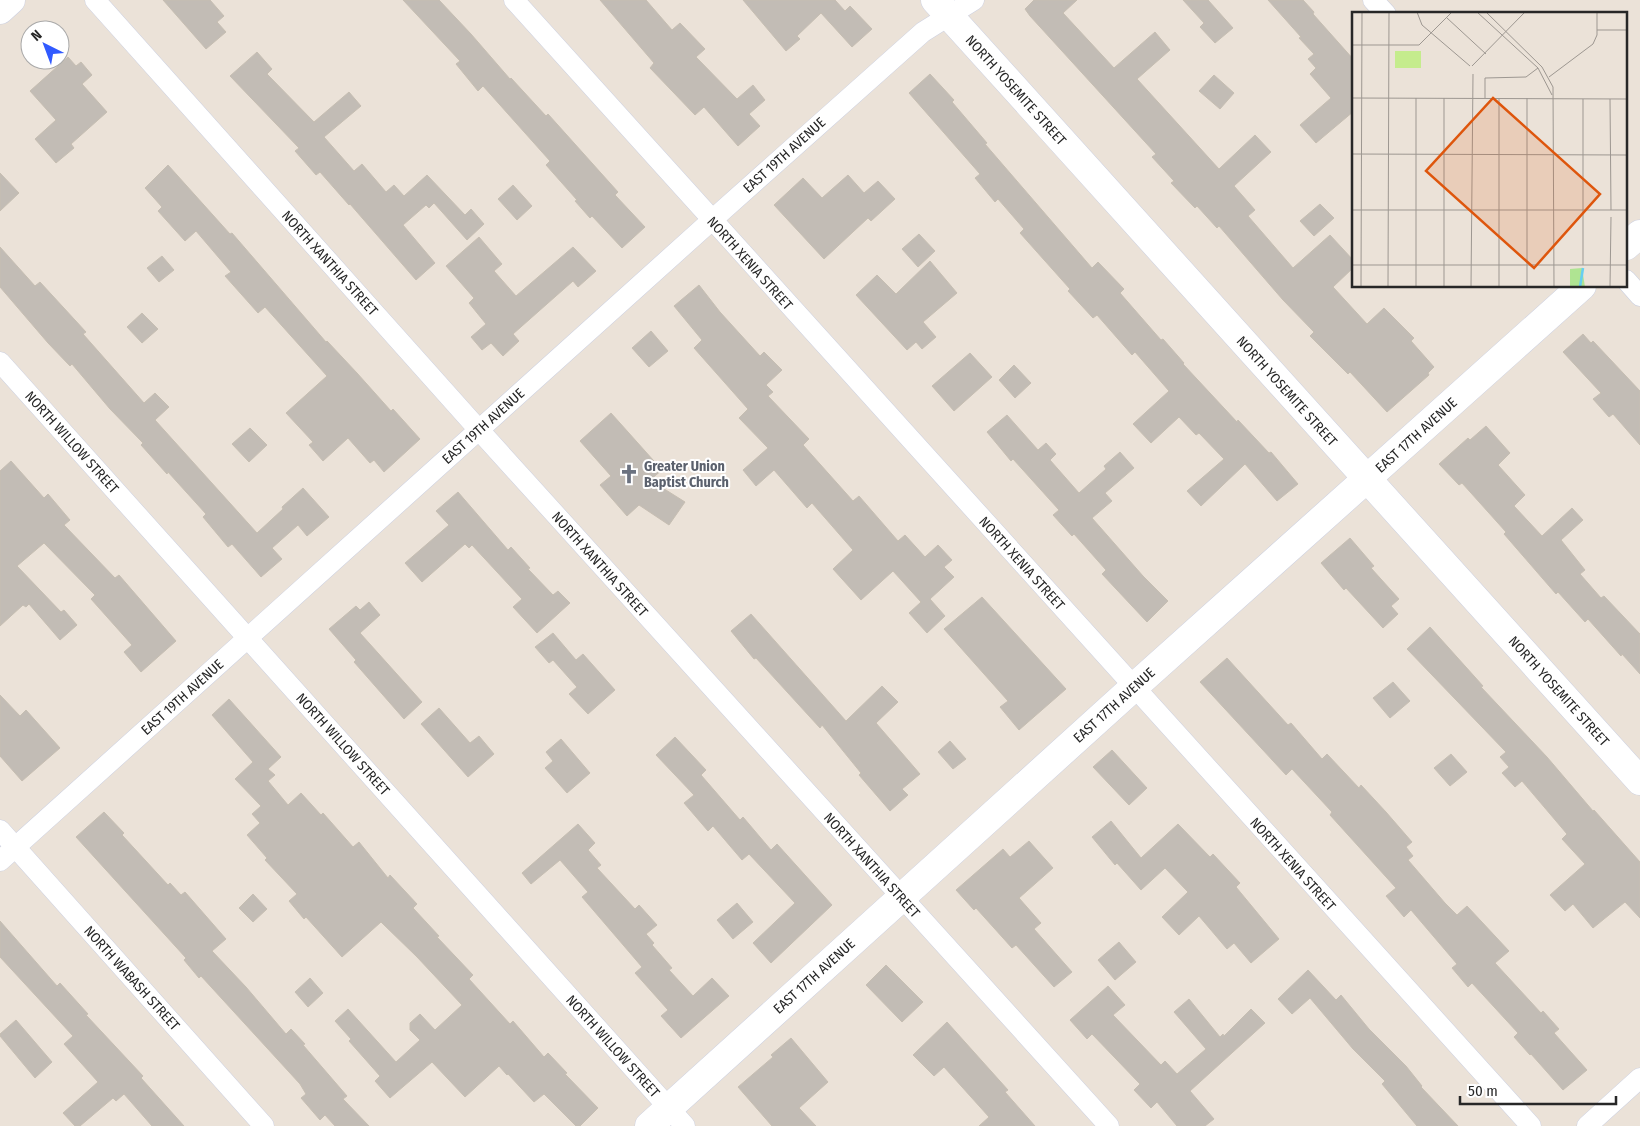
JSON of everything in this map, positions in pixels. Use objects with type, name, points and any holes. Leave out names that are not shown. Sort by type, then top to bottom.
[{"type":"street","points":[[0,10],[11,0]]},
{"type":"street","name":"NORTH XANTHIA STREET","points":[[95,0],[479,430],[1108,1126]]},
{"type":"street","name":"NORTH XENIA STREET","points":[[514,0],[1531,1126]]},
{"type":"street","name":"EAST 19TH AVENUE","points":[[0,861],[923,32],[942,8],[974,0]]},
{"type":"street","points":[[1373,0],[1384,12]]},
{"type":"street","name":"NORTH YOSEMITE STREET","points":[[942,8],[1640,781]]},
{"type":"street","points":[[1628,244],[1640,234]]},
{"type":"street","points":[[1628,282],[1640,296]]},
{"type":"street","name":"EAST 17TH AVENUE","points":[[667,1120],[901,897],[1580,288]]},
{"type":"street","name":"NORTH WILLOW STREET","points":[[0,362],[248,638],[667,1120]]},
{"type":"street","name":"NORTH WABASH STREET","points":[[0,830],[264,1126]]},
{"type":"street","points":[[1587,1126],[1640,1078]]},
{"type":"building","points":[[163,0],[210,0],[224,16],[217,22],[226,32],[206,49]]},
{"type":"building","points":[[403,0],[439,0],[510,79],[546,116],[548,114],[618,192],[615,195],[645,227],[622,248],[592,216],[590,218],[546,165],[550,161],[483,86],[478,91],[456,64],[460,61]]},
{"type":"building","points":[[600,0],[646,0],[672,30],[680,23],[705,49],[696,57],[737,99],[753,85],[765,100],[749,114],[760,126],[738,146],[704,107],[695,115],[650,68],[654,63]]},
{"type":"building","points":[[743,0],[835,0],[845,11],[850,6],[872,29],[852,47],[821,13],[797,36],[800,39],[786,51]]},
{"type":"building","points":[[1034,0],[1077,0],[1063,13],[1114,68],[1155,32],[1170,50],[1137,79],[1219,169],[1255,135],[1271,152],[1234,186],[1255,210],[1248,216],[1293,268],[1330,235],[1352,259],[1352,269],[1333,287],[1367,324],[1384,308],[1414,338],[1411,341],[1434,367],[1428,373],[1429,375],[1387,412],[1350,372],[1348,374],[1310,336],[1314,332],[1283,300],[1219,226],[1217,228],[1197,206],[1195,208],[1171,183],[1174,181],[1152,157],[1156,154],[1025,9]]},
{"type":"building","points":[[1183,0],[1208,0],[1233,28],[1215,43],[1200,27],[1204,23]]},
{"type":"building","points":[[1268,0],[1303,0],[1352,58],[1352,113],[1316,143],[1300,125],[1331,98],[1310,74],[1316,68],[1308,59],[1314,54],[1299,38],[1301,37]]},
{"type":"building","points":[[257,52],[272,69],[267,74],[314,122],[349,92],[361,106],[324,137],[354,171],[362,164],[386,192],[394,185],[404,196],[427,175],[465,215],[471,209],[484,224],[467,240],[434,203],[429,208],[426,205],[403,225],[435,263],[416,280],[320,172],[316,175],[295,151],[299,148],[230,76]]},
{"type":"building","points":[[70,59],[76,66],[81,62],[92,75],[82,84],[107,112],[71,144],[74,148],[56,163],[35,139],[56,120],[30,91],[53,70],[70,70]]},
{"type":"building","points":[[930,74],[954,100],[952,102],[987,143],[985,144],[1092,268],[1098,262],[1124,289],[1120,293],[1161,340],[1163,339],[1183,364],[1237,422],[1238,420],[1269,453],[1271,452],[1298,484],[1277,501],[1245,464],[1201,506],[1187,491],[1224,459],[1199,433],[1196,435],[1179,417],[1151,443],[1133,424],[1169,391],[1135,352],[1132,355],[1097,315],[1093,318],[1068,291],[1070,289],[1020,233],[1024,229],[998,199],[995,202],[975,178],[980,174],[909,93]]},
{"type":"building","points":[[1214,75],[1234,93],[1220,109],[1199,91]]},
{"type":"building","points":[[168,165],[230,234],[232,233],[326,342],[420,439],[384,472],[374,460],[370,463],[348,438],[323,461],[309,445],[313,442],[286,413],[327,376],[265,307],[258,313],[225,276],[231,272],[196,231],[185,241],[158,211],[162,207],[145,188]]},
{"type":"building","points":[[0,173],[19,193],[0,211]]},
{"type":"building","points":[[848,175],[864,193],[878,181],[895,199],[871,221],[868,218],[824,259],[774,205],[803,178],[822,198]]},
{"type":"building","points":[[513,185],[532,206],[517,220],[498,199]]},
{"type":"building","points":[[1320,204],[1334,218],[1314,236],[1300,221]]},
{"type":"building","points":[[919,234],[935,251],[918,267],[902,249]]},
{"type":"building","points":[[479,237],[502,264],[494,271],[516,296],[573,247],[596,271],[578,287],[573,281],[513,334],[519,341],[503,356],[491,343],[482,350],[471,337],[486,324],[469,303],[474,298],[446,266]]},
{"type":"building","points":[[0,247],[35,286],[40,282],[86,332],[83,334],[144,403],[155,393],[169,407],[155,420],[257,533],[303,488],[329,517],[307,536],[298,525],[272,548],[282,559],[261,577],[232,544],[228,547],[203,517],[206,514],[141,445],[143,443],[110,409],[72,364],[70,366],[48,343],[0,287]]},
{"type":"building","points":[[162,256],[174,270],[159,282],[147,268]]},
{"type":"building","points":[[930,261],[957,293],[923,322],[936,337],[922,349],[916,342],[907,350],[856,295],[877,275],[896,294]]},
{"type":"building","points":[[699,285],[720,312],[760,356],[764,352],[782,370],[766,385],[773,392],[768,396],[809,439],[803,445],[853,501],[859,496],[898,541],[905,535],[925,557],[938,545],[952,560],[944,567],[954,577],[930,599],[945,616],[927,633],[909,613],[921,602],[893,571],[861,600],[833,569],[853,550],[812,503],[807,508],[774,470],[756,486],[743,470],[768,448],[739,418],[748,409],[694,348],[702,340],[674,306]]},
{"type":"building","points":[[142,313],[158,329],[142,343],[127,327]]},
{"type":"building","points":[[651,331],[668,351],[649,367],[632,348]]},
{"type":"building","points":[[1583,334],[1591,343],[1593,341],[1640,391],[1640,445],[1613,414],[1609,417],[1593,399],[1601,393],[1563,352]]},
{"type":"building","points":[[970,353],[992,377],[954,411],[932,386]]},
{"type":"building","points":[[1014,365],[1031,383],[1015,398],[999,380]]},
{"type":"building","points":[[611,413],[662,470],[650,480],[685,502],[669,525],[639,505],[627,516],[600,485],[611,476],[580,441]]},
{"type":"building","points":[[1007,415],[1038,450],[1046,443],[1056,454],[1050,460],[1079,493],[1106,469],[1104,466],[1120,452],[1134,468],[1105,493],[1112,501],[1092,518],[1143,576],[1168,601],[1147,622],[1102,574],[1106,570],[1074,534],[1072,536],[1053,515],[1059,510],[1013,459],[1011,461],[987,432]]},
{"type":"building","points":[[1486,426],[1510,453],[1498,465],[1525,495],[1514,506],[1542,536],[1572,508],[1583,520],[1561,540],[1585,570],[1580,574],[1601,598],[1604,596],[1640,634],[1640,674],[1588,619],[1585,622],[1558,592],[1556,594],[1504,534],[1506,532],[1462,483],[1459,485],[1439,464],[1468,438],[1470,440]]},
{"type":"building","points":[[250,428],[267,445],[249,462],[232,444]]},
{"type":"building","points":[[11,461],[44,498],[48,494],[70,520],[64,525],[115,578],[119,575],[176,641],[141,672],[124,652],[132,645],[91,599],[95,595],[44,543],[17,566],[61,612],[64,610],[77,625],[60,640],[29,604],[26,607],[23,605],[0,626],[0,471]]},
{"type":"building","points":[[458,492],[508,550],[511,547],[530,568],[528,569],[553,595],[558,591],[570,603],[537,633],[513,607],[522,599],[472,545],[469,548],[465,544],[422,582],[405,563],[449,525],[436,511]]},
{"type":"building","points":[[1350,538],[1374,566],[1371,568],[1399,599],[1391,606],[1398,614],[1383,628],[1346,588],[1344,590],[1321,563]]},
{"type":"building","points":[[982,597],[1066,689],[1019,730],[1000,707],[1008,701],[944,629]]},
{"type":"building","points":[[369,602],[380,615],[360,633],[422,702],[404,719],[354,662],[356,660],[329,629],[356,606],[360,610]]},
{"type":"building","points":[[751,614],[846,721],[882,686],[898,702],[876,723],[920,774],[902,789],[908,795],[890,811],[859,775],[861,773],[822,725],[820,728],[756,658],[754,659],[731,631]]},
{"type":"building","points":[[1430,627],[1483,686],[1481,687],[1547,757],[1640,862],[1640,918],[1625,902],[1593,928],[1573,904],[1565,911],[1550,895],[1585,864],[1562,839],[1567,834],[1522,781],[1515,787],[1502,773],[1509,767],[1500,757],[1506,752],[1407,649]]},
{"type":"building","points":[[553,633],[576,660],[583,654],[615,690],[588,714],[569,694],[577,687],[553,660],[549,663],[535,647]]},
{"type":"building","points":[[1227,658],[1288,725],[1291,723],[1322,759],[1327,754],[1359,788],[1361,785],[1386,812],[1412,842],[1406,847],[1413,856],[1408,860],[1445,903],[1457,915],[1467,906],[1509,951],[1495,963],[1541,1013],[1543,1011],[1559,1029],[1554,1033],[1587,1070],[1563,1090],[1514,1037],[1518,1033],[1472,983],[1468,987],[1452,968],[1457,964],[1411,910],[1404,917],[1386,896],[1396,888],[1330,815],[1332,812],[1292,769],[1286,775],[1200,682]]},
{"type":"building","points":[[1393,682],[1410,701],[1390,718],[1373,698]]},
{"type":"building","points":[[0,695],[20,716],[26,710],[60,748],[22,781],[0,756]]},
{"type":"building","points":[[229,699],[281,757],[268,769],[275,775],[268,781],[288,805],[301,793],[321,815],[323,813],[353,847],[359,842],[388,878],[390,875],[417,904],[413,908],[473,975],[469,979],[510,1024],[513,1021],[544,1057],[548,1053],[567,1073],[565,1074],[598,1108],[580,1126],[576,1126],[544,1094],[534,1102],[499,1066],[465,1097],[432,1062],[390,1098],[375,1081],[380,1076],[349,1041],[351,1039],[335,1021],[348,1009],[396,1062],[420,1040],[410,1030],[410,1023],[420,1014],[435,1030],[462,1005],[381,922],[342,957],[289,901],[297,894],[265,860],[267,858],[247,835],[260,823],[252,814],[261,806],[235,779],[253,762],[212,715]]},
{"type":"building","points":[[439,708],[470,743],[479,736],[494,754],[468,777],[421,724]]},
{"type":"building","points":[[675,737],[706,770],[701,775],[740,820],[743,817],[771,850],[777,844],[832,905],[771,963],[753,943],[795,903],[749,854],[742,860],[713,826],[708,831],[684,803],[694,795],[656,755]]},
{"type":"building","points":[[561,739],[590,773],[567,793],[545,768],[553,761],[546,752]]},
{"type":"building","points":[[950,741],[966,759],[953,769],[938,752]]},
{"type":"building","points":[[1112,750],[1147,788],[1129,805],[1093,767]]},
{"type":"building","points":[[1451,754],[1467,772],[1450,786],[1434,768]]},
{"type":"building","points":[[104,812],[124,833],[122,835],[168,885],[170,883],[181,895],[185,892],[226,939],[212,951],[286,1034],[291,1029],[305,1044],[303,1045],[347,1096],[343,1099],[369,1126],[335,1126],[325,1115],[320,1120],[301,1098],[306,1094],[300,1084],[201,976],[199,978],[184,960],[186,958],[76,837]]},
{"type":"building","points":[[1111,821],[1141,858],[1178,824],[1210,857],[1213,854],[1240,883],[1236,887],[1279,939],[1251,963],[1234,943],[1227,949],[1199,916],[1179,935],[1162,917],[1188,892],[1165,868],[1141,890],[1117,863],[1115,865],[1092,837]]},
{"type":"building","points":[[578,824],[595,843],[588,850],[601,865],[597,868],[635,909],[639,905],[657,925],[646,934],[654,943],[652,945],[672,968],[669,970],[693,996],[712,978],[729,996],[681,1038],[661,1016],[668,1010],[635,973],[642,967],[582,897],[588,892],[560,860],[531,884],[522,873]]},
{"type":"building","points":[[1029,841],[1053,868],[1019,898],[1041,923],[1034,929],[1072,972],[1054,987],[1016,945],[1012,948],[976,908],[974,910],[956,890],[1003,849],[1010,857]]},
{"type":"building","points":[[253,894],[267,909],[253,922],[239,908]]},
{"type":"building","points":[[737,903],[753,922],[733,939],[717,920]]},
{"type":"building","points":[[0,921],[57,986],[60,983],[88,1014],[86,1015],[143,1076],[141,1078],[184,1126],[152,1126],[124,1094],[116,1101],[113,1098],[80,1126],[75,1126],[63,1113],[98,1082],[64,1044],[73,1036],[0,957]]},
{"type":"building","points":[[1119,942],[1136,962],[1115,980],[1098,960]]},
{"type":"building","points":[[886,965],[923,1002],[902,1022],[866,985]]},
{"type":"building","points":[[1308,970],[1336,1000],[1341,995],[1369,1029],[1406,1066],[1421,1087],[1458,1126],[1417,1126],[1382,1084],[1385,1081],[1353,1049],[1310,998],[1292,1014],[1278,999]]},
{"type":"building","points":[[310,978],[323,993],[308,1007],[295,992]]},
{"type":"building","points":[[1108,986],[1125,1005],[1113,1015],[1161,1065],[1165,1061],[1177,1074],[1206,1049],[1174,1012],[1189,999],[1220,1037],[1223,1034],[1224,1036],[1251,1009],[1265,1023],[1190,1091],[1214,1119],[1205,1126],[1177,1126],[1157,1102],[1151,1108],[1134,1090],[1140,1084],[1092,1034],[1087,1039],[1070,1020]]},
{"type":"building","points":[[16,1020],[52,1062],[35,1078],[0,1036]]},
{"type":"building","points":[[947,1022],[1008,1090],[1005,1092],[1035,1126],[979,1126],[989,1117],[944,1067],[934,1076],[913,1055]]},
{"type":"building","points":[[791,1038],[828,1082],[799,1108],[816,1126],[772,1126],[738,1087],[773,1057],[771,1055]]},
{"type":"place","name":"Greater Union Baptist Church","points":[[629,474]]}]
